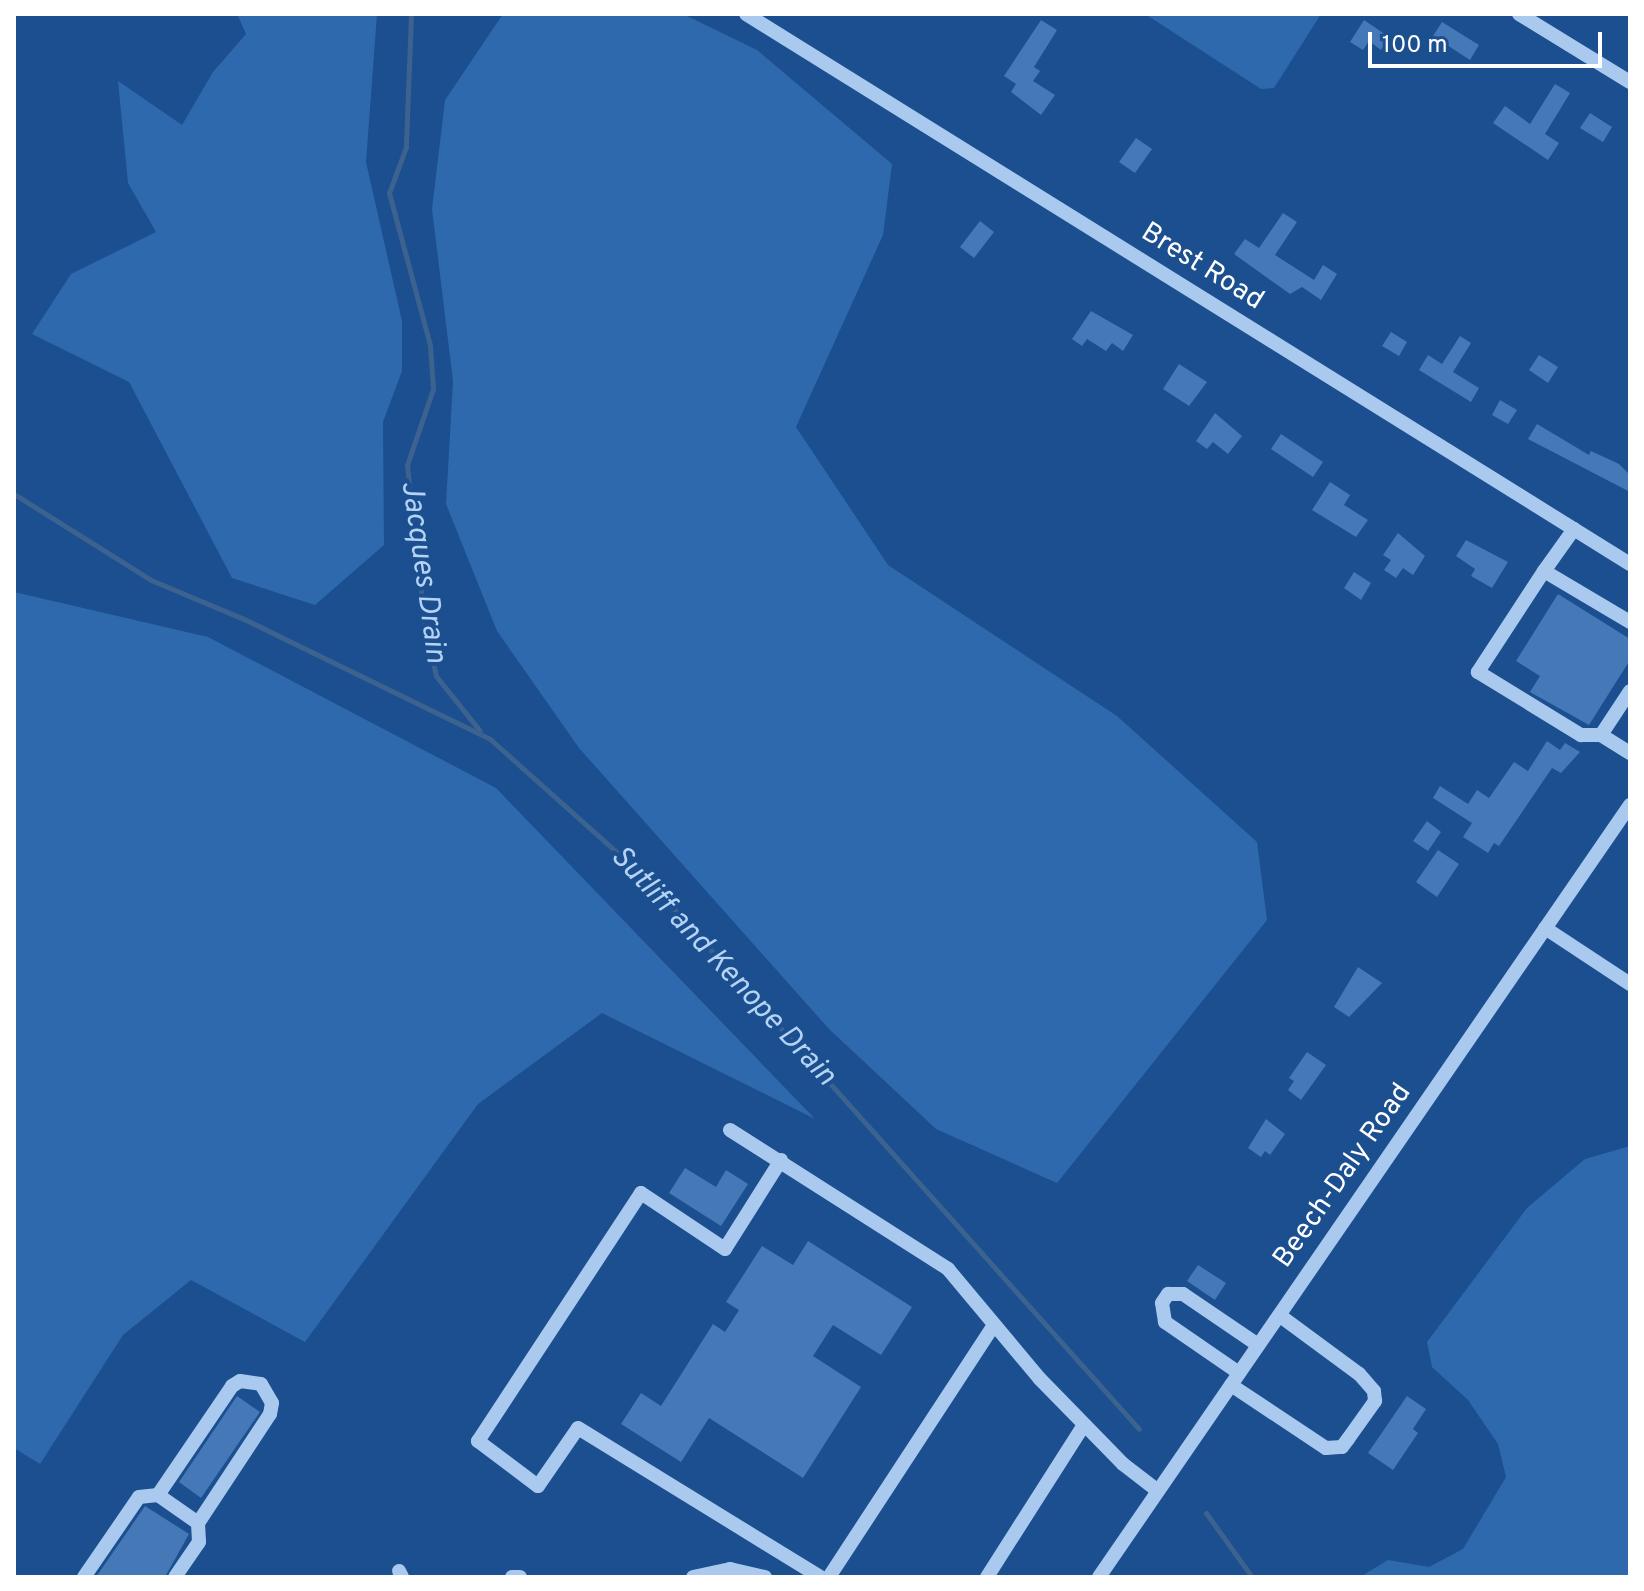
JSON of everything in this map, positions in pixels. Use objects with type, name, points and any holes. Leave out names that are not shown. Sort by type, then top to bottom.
[{"type":"street","name":"Brest Road","points":[[746,14],[1630,564]]},
{"type":"street","points":[[1519,14],[1630,82]]},
{"type":"street","points":[[1574,529],[1478,672],[1581,735],[1601,735],[1630,753]]},
{"type":"street","points":[[1544,571],[1630,622]]},
{"type":"street","points":[[1601,735],[1630,691]]},
{"type":"street","name":"Beech-Daly Road","points":[[1099,1577],[1630,805]]},
{"type":"street","points":[[1545,928],[1630,984]]},
{"type":"street","points":[[730,1130],[948,1269],[993,1326],[1084,1425],[1158,1491]]},
{"type":"street","points":[[781,1160],[725,1249],[641,1193],[478,1441],[538,1486],[578,1428],[820,1577]]},
{"type":"street","points":[[1258,1345],[1183,1294],[1168,1294],[1162,1303],[1165,1322],[1235,1379],[1326,1448],[1342,1447],[1375,1401],[1374,1391],[1359,1374],[1279,1315]]},
{"type":"street","points":[[829,1577],[993,1326]]},
{"type":"street","points":[[158,1495],[232,1386],[240,1381],[261,1384],[269,1393],[270,1414],[198,1523],[199,1542],[175,1577]]},
{"type":"street","points":[[987,1577],[1084,1425]]},
{"type":"street","points":[[84,1577],[139,1497],[158,1495],[198,1523]]},
{"type":"street","points":[[693,1577],[730,1569],[765,1577]]},
{"type":"street","points":[[512,1577],[520,1577]]},
{"type":"shaded area","points":[[237,14],[377,14],[366,162],[402,321],[402,371],[383,422],[384,545],[315,605],[232,578],[129,382],[32,334],[71,274],[156,232],[128,183],[118,81],[182,125],[213,72],[246,34]]},
{"type":"shaded area","points":[[503,14],[683,14],[757,50],[892,164],[883,235],[796,427],[888,565],[1117,716],[1257,842],[1267,920],[1057,1183],[936,1129],[829,1029],[579,748],[497,631],[446,504],[453,381],[432,209],[445,100]]},
{"type":"shaded area","points":[[1145,14],[1321,14],[1274,88],[1261,89]]},
{"type":"shaded area","points":[[14,592],[208,637],[496,788],[815,1119],[602,1013],[478,1104],[305,1342],[191,1280],[123,1335],[40,1464],[14,1448]]},
{"type":"shaded area","points":[[1630,1146],[1630,1577],[1360,1577],[1388,1560],[1429,1567],[1463,1549],[1506,1477],[1498,1444],[1468,1400],[1432,1367],[1427,1342],[1527,1208],[1585,1159]]},
{"type":"building","points":[[1041,20],[1057,30],[1034,67],[1040,71],[1033,81],[1055,95],[1041,115],[1011,92],[1016,84],[1004,76]]},
{"type":"building","points":[[1364,20],[1389,37],[1381,50],[1369,41],[1363,50],[1350,42]]},
{"type":"building","points":[[1442,22],[1479,45],[1470,60],[1433,36]]},
{"type":"building","points":[[1555,84],[1570,93],[1545,134],[1559,143],[1548,160],[1493,123],[1505,106],[1530,124]]},
{"type":"building","points":[[1590,113],[1612,127],[1603,142],[1580,128]]},
{"type":"building","points":[[1136,138],[1152,149],[1135,173],[1119,162]]},
{"type":"building","points":[[1283,213],[1297,222],[1275,255],[1314,280],[1323,265],[1337,274],[1321,300],[1302,287],[1290,294],[1234,254],[1245,239],[1259,248]]},
{"type":"building","points":[[980,221],[994,232],[974,258],[960,247]]},
{"type":"building","points":[[1091,311],[1133,335],[1123,351],[1112,343],[1106,351],[1087,339],[1082,346],[1072,339]]},
{"type":"building","points":[[1391,332],[1407,342],[1399,356],[1382,346]]},
{"type":"building","points":[[1460,336],[1471,343],[1453,372],[1479,388],[1471,402],[1419,370],[1428,355],[1442,364]]},
{"type":"building","points":[[1539,355],[1558,367],[1548,383],[1529,370]]},
{"type":"building","points":[[1179,364],[1207,382],[1189,406],[1163,389]]},
{"type":"building","points":[[1500,400],[1517,410],[1508,424],[1492,415]]},
{"type":"building","points":[[1215,413],[1242,436],[1228,454],[1213,442],[1207,449],[1196,441]]},
{"type":"building","points":[[1537,424],[1589,455],[1591,451],[1619,464],[1630,475],[1630,492],[1528,439]]},
{"type":"building","points":[[1281,434],[1323,462],[1313,477],[1271,449]]},
{"type":"building","points":[[1330,482],[1350,495],[1344,505],[1368,520],[1356,537],[1312,510]]},
{"type":"building","points":[[1398,533],[1425,556],[1413,575],[1403,568],[1396,578],[1384,570],[1391,560],[1383,555]]},
{"type":"building","points":[[1466,540],[1508,562],[1492,588],[1471,576],[1475,569],[1456,556]]},
{"type":"building","points":[[1354,572],[1371,583],[1361,600],[1344,588]]},
{"type":"building","points":[[1558,594],[1630,639],[1630,660],[1589,725],[1530,692],[1540,676],[1516,661]]},
{"type":"building","points":[[1547,741],[1560,750],[1565,743],[1580,752],[1561,773],[1552,768],[1499,846],[1494,843],[1488,853],[1463,837],[1472,823],[1433,798],[1440,786],[1468,804],[1477,790],[1489,798],[1514,762],[1528,771]]},
{"type":"building","points":[[1427,821],[1441,832],[1428,851],[1413,841]]},
{"type":"building","points":[[1438,850],[1459,864],[1437,897],[1416,882]]},
{"type":"building","points":[[1358,967],[1382,983],[1349,1017],[1334,1007]]},
{"type":"building","points":[[1307,1052],[1326,1065],[1301,1100],[1288,1090],[1294,1081],[1289,1078]]},
{"type":"building","points":[[1266,1119],[1285,1134],[1270,1155],[1265,1151],[1261,1157],[1248,1148]]},
{"type":"building","points":[[685,1168],[716,1187],[726,1170],[748,1184],[721,1226],[669,1193]]},
{"type":"building","points":[[808,1241],[912,1307],[881,1355],[833,1325],[813,1356],[861,1387],[803,1478],[709,1418],[681,1462],[621,1424],[641,1393],[661,1406],[713,1324],[725,1332],[739,1310],[726,1302],[762,1246],[793,1265]]},
{"type":"building","points":[[1198,1265],[1226,1283],[1215,1300],[1187,1281]]},
{"type":"building","points":[[237,1396],[260,1412],[201,1498],[179,1482]]},
{"type":"building","points":[[1407,1396],[1426,1409],[1413,1429],[1418,1433],[1393,1470],[1368,1453]]},
{"type":"building","points":[[145,1506],[189,1534],[165,1577],[96,1577]]},
{"type":"waterway","name":"Jacques Drain","points":[[411,14],[406,147],[389,193],[430,345],[433,389],[407,465],[424,620],[436,676],[480,731]]},
{"type":"waterway","name":"Sutliff and Kenope Drain","points":[[14,494],[151,580],[244,619],[490,739],[649,881],[1139,1429]]},
{"type":"waterway","name":"Sutliff and Kenope Drain","points":[[1206,1513],[1252,1577]]}]
